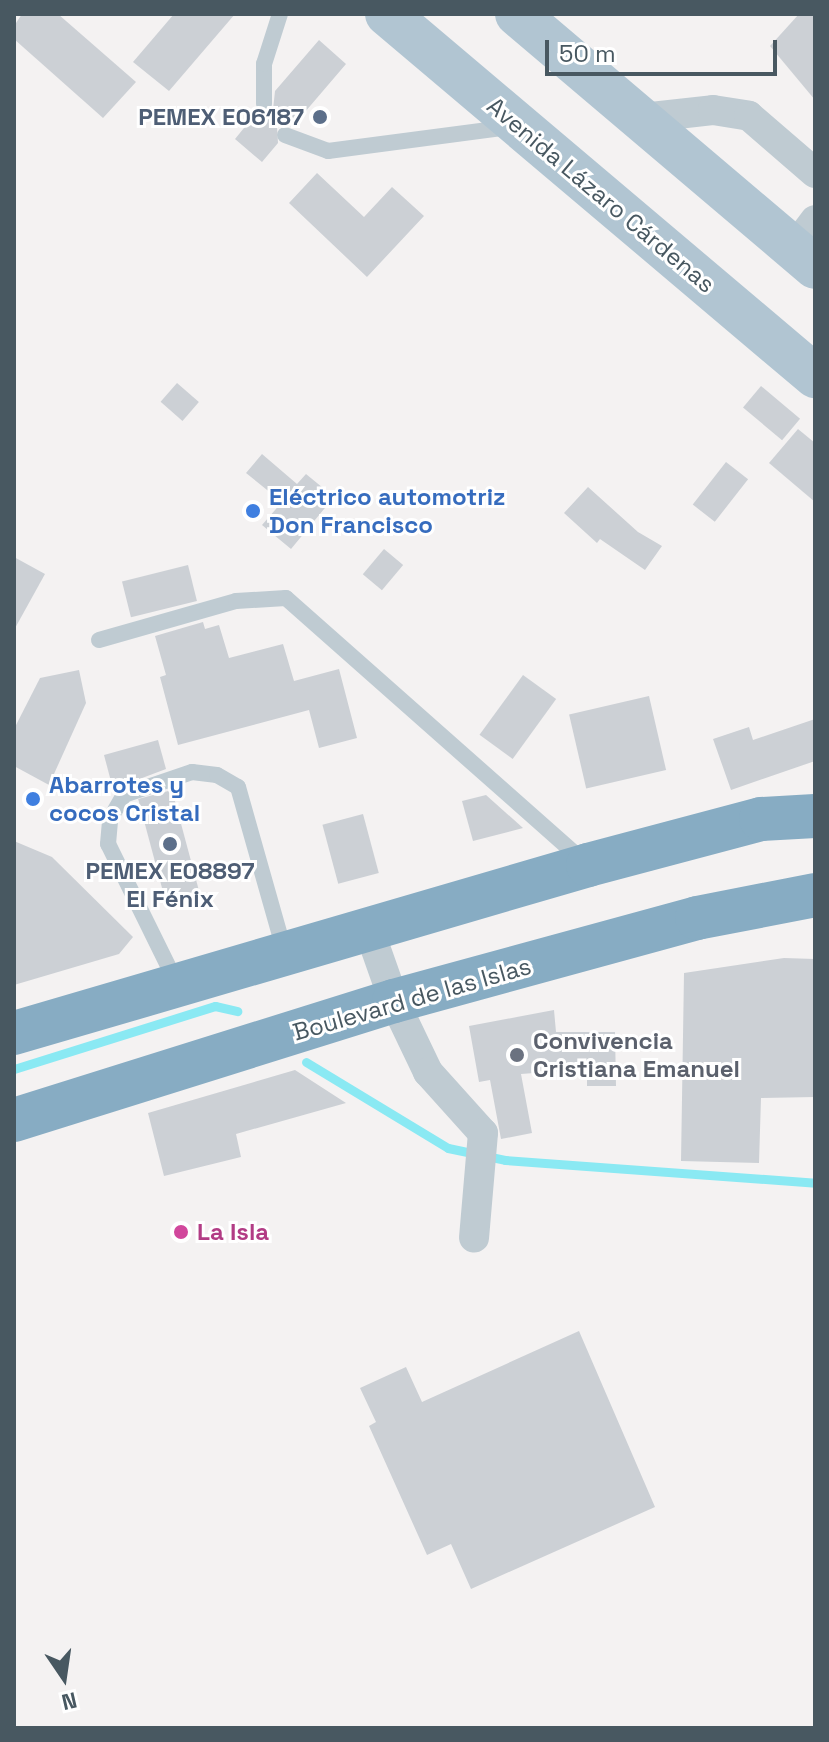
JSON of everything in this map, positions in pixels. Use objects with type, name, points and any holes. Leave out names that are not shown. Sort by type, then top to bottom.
[{"type":"highway","points":[[14,1033],[588,865],[761,819],[815,816]]},
{"type":"highway","name":"Boulevard de las Islas","points":[[14,1120],[394,1001],[697,918],[815,895]]},
{"type":"main road","name":"Avenida Lázaro Cárdenas","points":[[387,14],[815,376]]},
{"type":"main road","points":[[517,14],[642,118],[808,245]]},
{"type":"street","points":[[642,118],[713,110],[749,116],[815,173]]},
{"type":"street","points":[[368,927],[394,1001],[428,1072],[483,1133],[474,1238]]},
{"type":"lane","points":[[264,104],[264,64],[280,14]]},
{"type":"lane","points":[[285,135],[328,151],[519,126]]},
{"type":"lane","points":[[99,640],[236,601],[286,598],[588,865]]},
{"type":"lane","points":[[177,984],[108,844],[110,819],[124,795],[192,772],[217,775],[238,787],[284,952]]},
{"type":"building","points":[[22,14],[58,14],[136,82],[103,118],[14,39],[14,26]]},
{"type":"building","points":[[174,14],[235,14],[169,91],[133,62]]},
{"type":"building","points":[[799,14],[815,14],[815,100],[770,46]]},
{"type":"building","points":[[319,40],[346,64],[293,126],[277,127],[278,143],[262,162],[235,139],[257,112],[273,110],[275,91]]},
{"type":"building","points":[[317,173],[364,217],[392,187],[424,216],[367,277],[289,203]]},
{"type":"building","points":[[177,383],[199,402],[182,421],[161,402]]},
{"type":"building","points":[[761,386],[800,419],[782,440],[743,407]]},
{"type":"building","points":[[798,429],[815,443],[815,502],[769,463]]},
{"type":"building","points":[[262,454],[297,484],[306,474],[334,497],[291,549],[262,525],[282,502],[246,473]]},
{"type":"building","points":[[726,462],[748,479],[715,522],[693,505]]},
{"type":"building","points":[[588,487],[638,532],[662,546],[645,570],[600,539],[597,543],[564,513]]},
{"type":"building","points":[[384,549],[403,565],[382,590],[363,574]]},
{"type":"building","points":[[14,557],[45,574],[14,630]]},
{"type":"building","points":[[188,565],[197,601],[131,617],[122,581]]},
{"type":"building","points":[[203,622],[205,629],[219,625],[229,658],[283,644],[294,681],[339,669],[357,738],[319,748],[309,710],[178,745],[160,677],[166,675],[155,636]]},
{"type":"building","points":[[79,670],[86,703],[49,785],[14,766],[14,729],[40,678]]},
{"type":"building","points":[[523,675],[556,699],[513,759],[480,735]]},
{"type":"building","points":[[649,696],[666,770],[586,788],[569,714]]},
{"type":"building","points":[[815,719],[815,761],[731,790],[713,739],[749,727],[753,740]]},
{"type":"building","points":[[158,740],[166,769],[113,789],[104,755]]},
{"type":"building","points":[[172,790],[199,890],[165,900],[138,799]]},
{"type":"building","points":[[486,795],[523,828],[473,841],[462,801]]},
{"type":"building","points":[[363,814],[379,873],[338,884],[322,825]]},
{"type":"building","points":[[14,841],[52,857],[133,937],[119,954],[14,985]]},
{"type":"building","points":[[784,958],[815,959],[815,1097],[761,1098],[759,1163],[681,1161],[684,973]]},
{"type":"building","points":[[554,1010],[556,1032],[615,1032],[616,1086],[587,1086],[587,1069],[521,1074],[532,1133],[501,1139],[490,1080],[479,1082],[469,1026]]},
{"type":"building","points":[[295,1070],[346,1103],[236,1134],[241,1157],[164,1176],[148,1113]]},
{"type":"building","points":[[579,1331],[655,1507],[471,1589],[451,1544],[427,1555],[369,1426],[376,1422],[360,1388],[406,1367],[422,1402]]},
{"type":"waterway","points":[[14,1069],[215,1006],[237,1011]]},
{"type":"waterway","points":[[306,1062],[448,1148],[505,1160],[815,1183]]},
{"type":"place","name":"PEMEX E06187","points":[[320,117]]},
{"type":"place","name":"Eléctrico automotriz Don Francisco","points":[[253,511]]},
{"type":"place","name":"Abarrotes y cocos Cristal","points":[[33,799]]},
{"type":"place","name":"PEMEX E08897 El Fénix","points":[[170,844]]},
{"type":"place","name":"Convivencia Cristiana Emanuel","points":[[517,1055]]},
{"type":"place","name":"La Isla","points":[[181,1232]]}]
